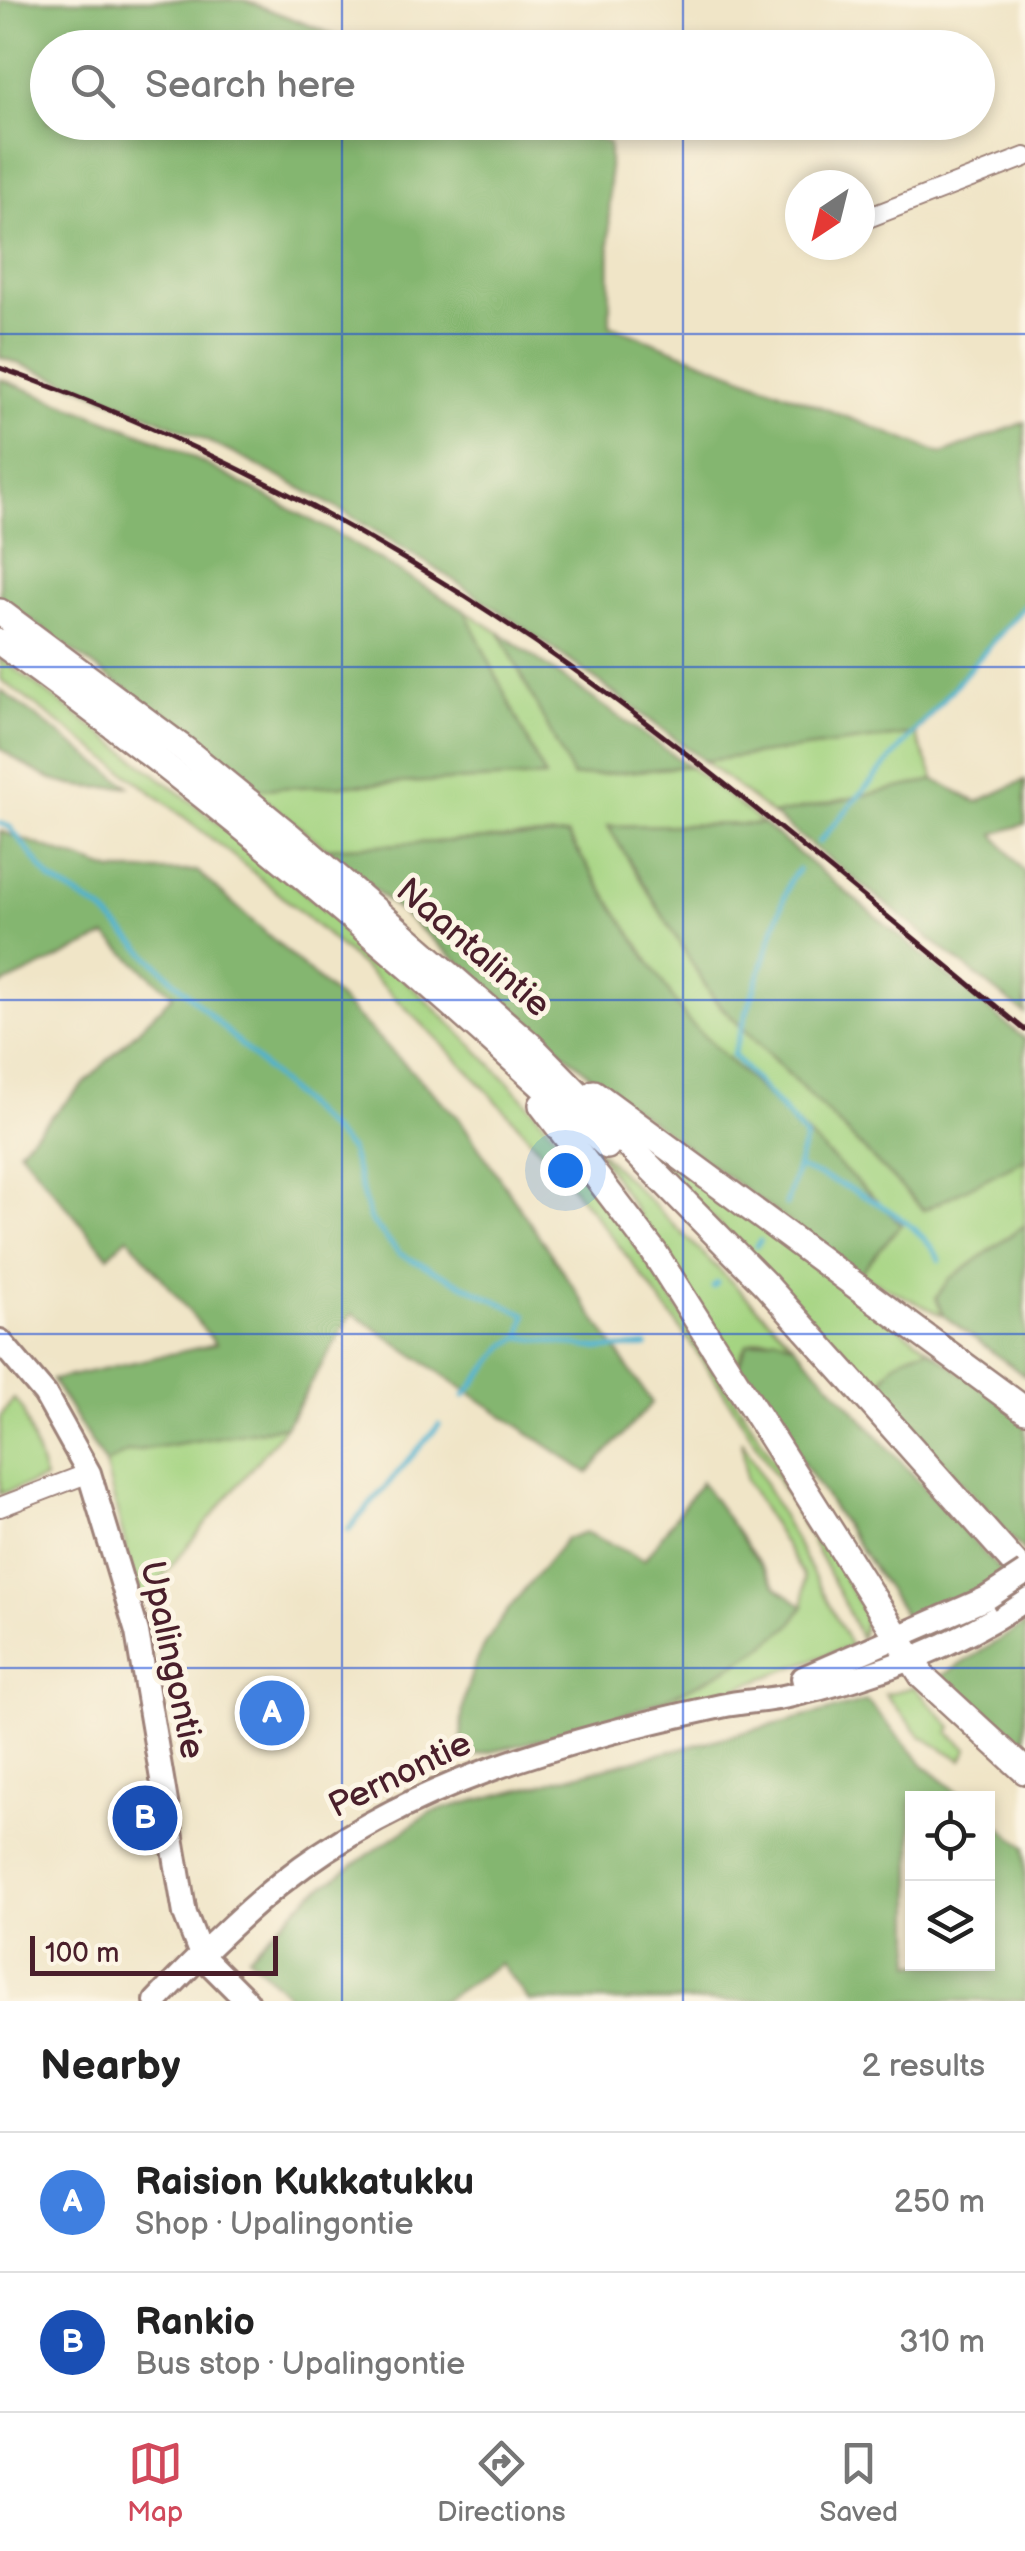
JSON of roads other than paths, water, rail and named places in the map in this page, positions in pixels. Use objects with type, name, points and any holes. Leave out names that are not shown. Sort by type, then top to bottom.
[{"type":"main road","name":"Naantalintie","points":[[0,612],[200,762],[530,1045],[752,1270],[1025,1574]]},
{"type":"main road","name":"Naantalintie","points":[[0,642],[172,770],[474,1026],[648,1184],[855,1385]]},
{"type":"main road","points":[[474,1026],[620,1202],[732,1370],[904,1649],[936,1690],[1025,1771]]},
{"type":"main road","points":[[530,1045],[1025,1410]]},
{"type":"street","points":[[875,215],[1025,157]]},
{"type":"street","name":"Upalingontie","points":[[0,1341],[51,1403],[88,1474],[136,1632],[184,1914],[201,1955],[247,2001]]},
{"type":"street","points":[[0,1507],[88,1474]]},
{"type":"street","name":"Pernontie","points":[[994,1607],[1025,1574]]},
{"type":"street","name":"Pernontie","points":[[156,2001],[201,1955],[311,1860],[422,1798],[538,1753],[724,1706],[904,1649],[994,1607],[1025,1600]]},
{"type":"waterway","points":[[819,842],[1025,605]]},
{"type":"waterway","points":[[0,823],[10,827],[51,880],[101,910],[350,1150],[370,1220],[400,1254],[526,1315],[521,1337],[602,1349],[647,1346]]},
{"type":"waterway","points":[[786,1205],[806,1137],[733,1055],[790,880],[798,870]]},
{"type":"waterway","points":[[799,1168],[857,1192],[896,1215],[914,1229],[940,1260]]},
{"type":"waterway","points":[[756,1246],[760,1241]]},
{"type":"waterway","points":[[713,1287],[717,1283]]},
{"type":"waterway","points":[[464,1396],[505,1346],[519,1337]]},
{"type":"waterway","points":[[348,1530],[439,1425]]},
{"type":"railway","points":[[0,368],[75,396],[222,461],[365,536],[503,621],[686,753],[1025,1030]]},
{"type":"place","name":"Raision Kukkatukku","points":[[272,1713]]},
{"type":"place","name":"Rankio","points":[[145,1818]]}]
